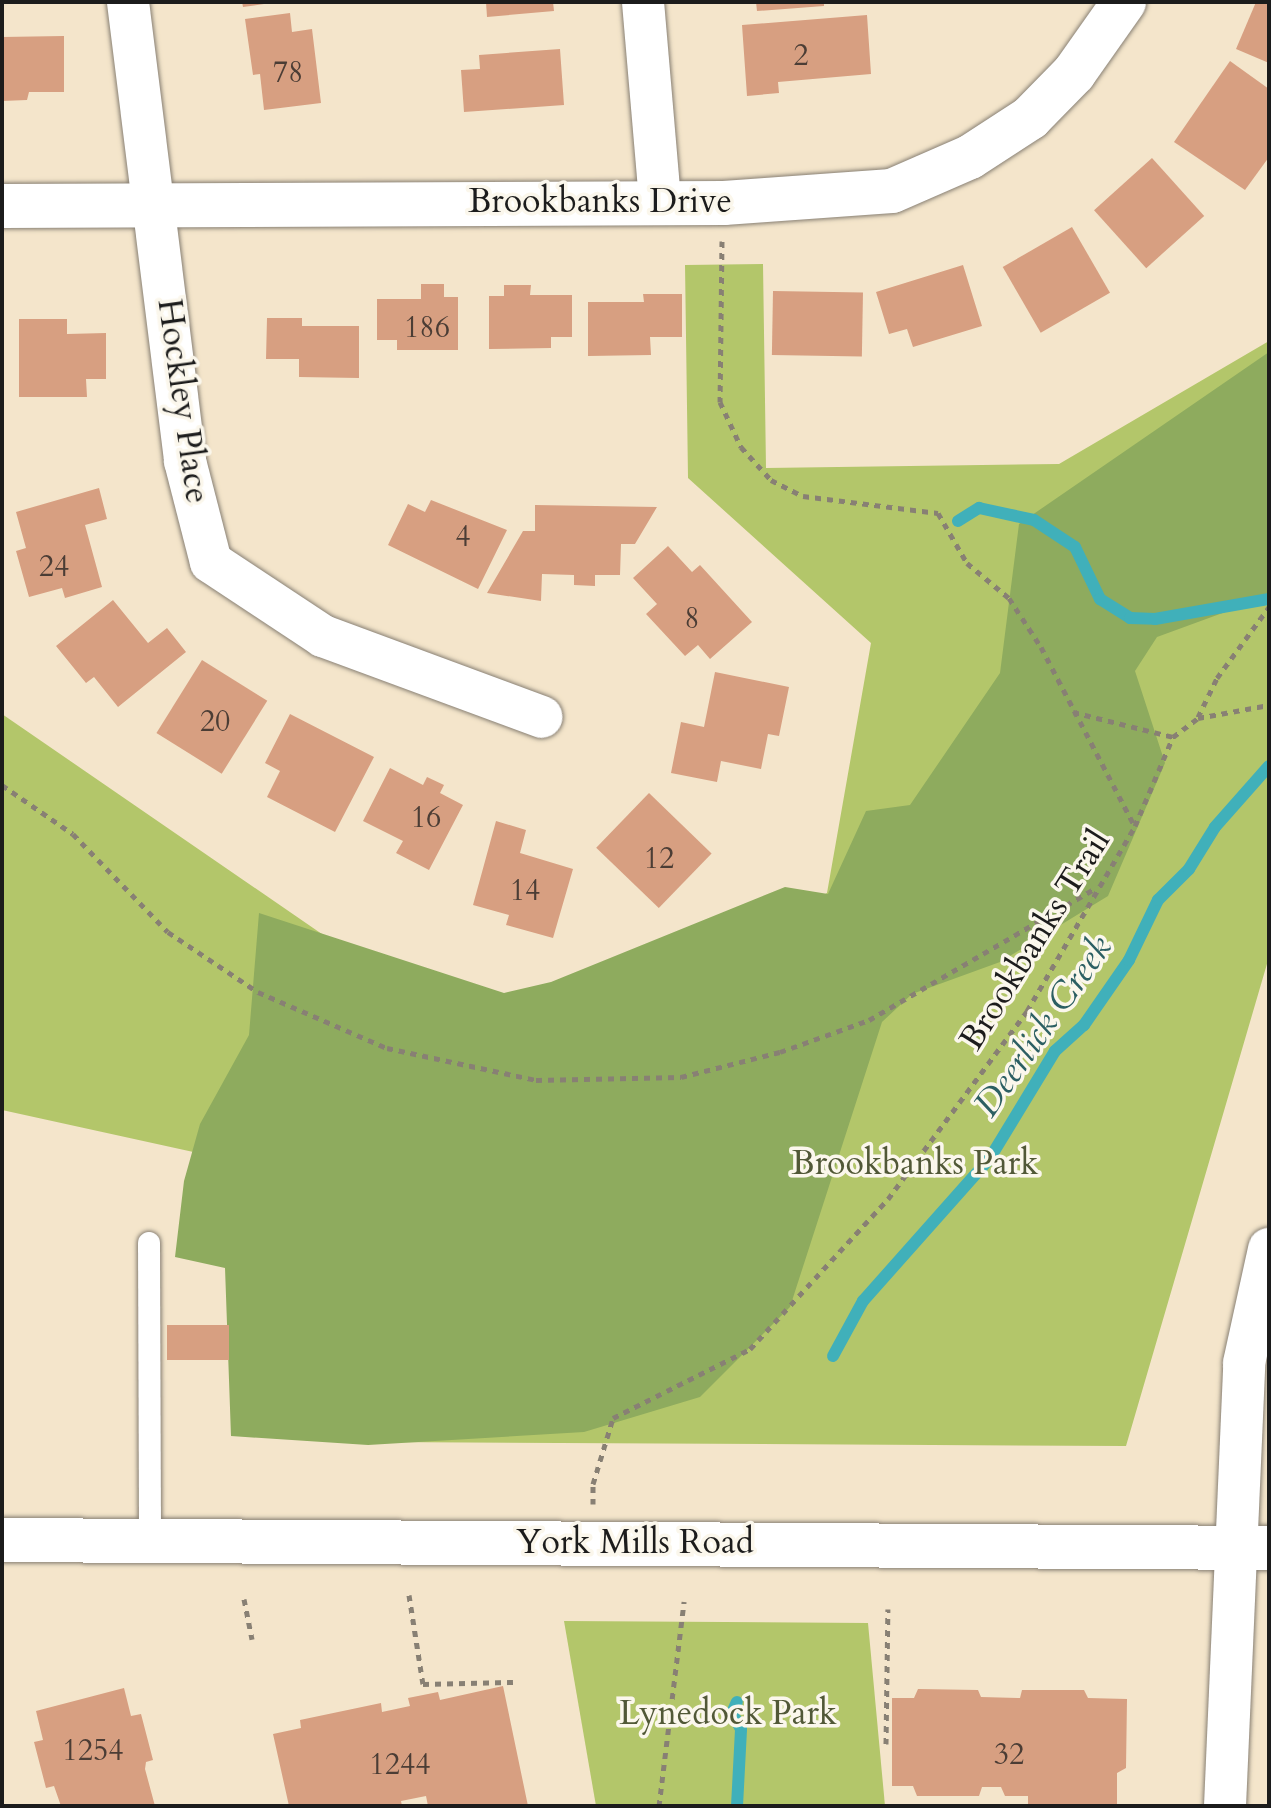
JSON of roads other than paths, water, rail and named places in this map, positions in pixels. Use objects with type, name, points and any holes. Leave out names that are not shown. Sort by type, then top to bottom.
[{"type":"main road","name":"Brookbanks Drive","points":[[2,206],[157,208],[660,200],[724,203],[892,191],[970,157],[1030,118],[1074,73],[1124,2]]},
{"type":"main road","name":"York Mills Road","points":[[2,1540],[1251,1548]]},
{"type":"street","name":"Hockley Place","points":[[128,2],[157,208],[185,461],[211,562],[323,636],[542,717]]},
{"type":"street","points":[[643,2],[660,200]]},
{"type":"street","points":[[1225,1806],[1251,1548],[1244,1363],[1269,1249]]},
{"type":"lane","points":[[149,1243],[150,1542]]},
{"type":"waterway","points":[[958,521],[979,508],[1034,520],[1075,547],[1100,599],[1130,618],[1155,619],[1269,599]]},
{"type":"waterway","name":"Deerlick Creek","points":[[833,1356],[863,1301],[990,1158],[1055,1051],[1084,1025],[1129,960],[1158,900],[1189,869],[1215,827],[1269,766]]},
{"type":"waterway","name":"Deerlick Creek","points":[[737,1702],[732,1713],[741,1729],[737,1806]]},
{"type":"park label","name":"Brookbanks Park","points":[[915,1164]]},
{"type":"park label","name":"Lynedock Park","points":[[728,1714]]}]
